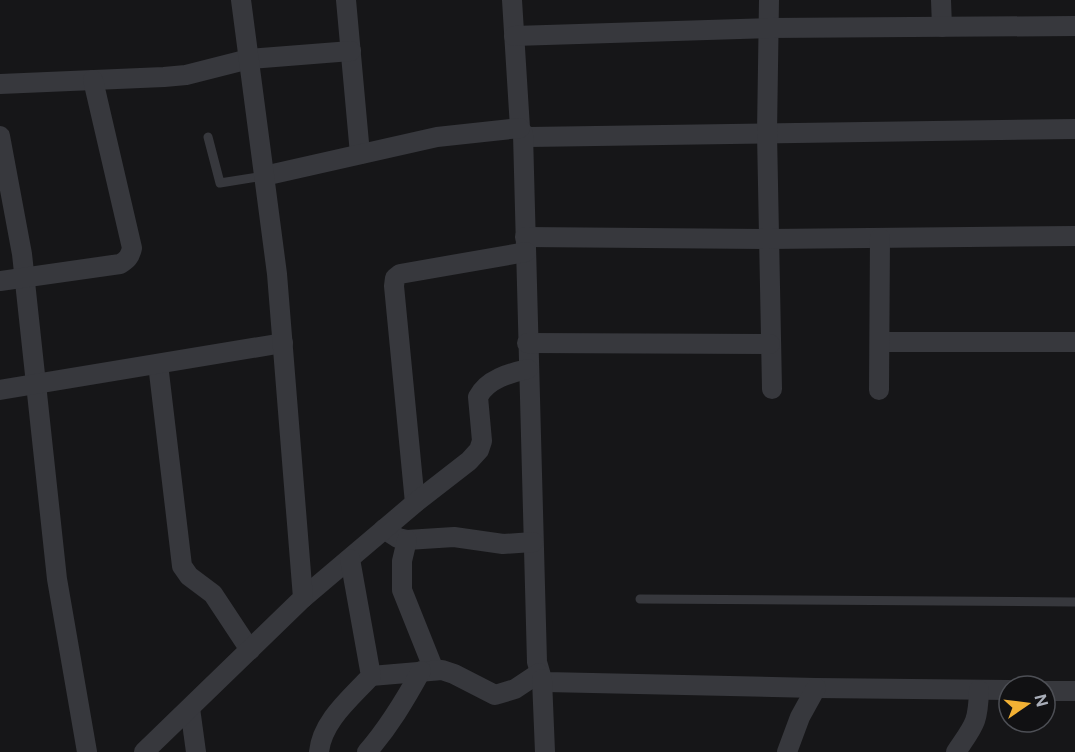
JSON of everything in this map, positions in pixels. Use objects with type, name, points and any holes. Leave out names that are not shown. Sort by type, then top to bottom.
[{"type":"street","points":[[241,0],[277,274],[303,598]]},
{"type":"street","points":[[346,0],[360,154]]},
{"type":"street","points":[[512,0],[521,131],[537,662],[545,752]]},
{"type":"street","points":[[769,0],[767,133],[772,389]]},
{"type":"street","points":[[941,0],[942,27]]},
{"type":"street","points":[[514,36],[769,28],[1075,26]]},
{"type":"street","points":[[0,84],[186,75],[249,59],[351,51]]},
{"type":"street","points":[[0,281],[120,264],[131,255],[132,248],[93,80]]},
{"type":"street","points":[[264,177],[445,135],[521,131],[529,137],[1075,129]]},
{"type":"street","points":[[0,136],[25,276],[57,579],[87,752]]},
{"type":"street","points":[[416,503],[394,286],[400,274],[525,244],[1075,236]]},
{"type":"street","points":[[879,390],[880,238]]},
{"type":"street","points":[[0,390],[283,342]]},
{"type":"street","points":[[880,342],[1075,342]]},
{"type":"street","points":[[527,343],[770,344]]},
{"type":"street","points":[[158,364],[182,566],[189,576],[213,594],[250,650]]},
{"type":"street","points":[[144,752],[303,598],[469,461],[479,450],[482,441],[478,397],[480,392],[505,374],[528,369]]},
{"type":"street","points":[[384,529],[398,538],[407,540],[454,537],[503,544],[533,542]]},
{"type":"street","points":[[407,540],[402,561],[402,590],[427,670]]},
{"type":"street","points":[[350,559],[371,676]]},
{"type":"street","points":[[319,752],[321,737],[328,724],[371,676],[427,670],[454,674],[495,695],[515,689],[540,676]]},
{"type":"street","points":[[367,752],[383,734],[427,670]]},
{"type":"street","points":[[540,676],[546,682],[997,690]]},
{"type":"street","points":[[787,752],[800,717],[816,688]]},
{"type":"street","points":[[956,752],[975,724],[978,715],[979,690]]},
{"type":"street","points":[[1057,690],[1075,691]]},
{"type":"street","points":[[190,708],[196,752]]},
{"type":"lane","points":[[208,137],[220,183],[264,177]]},
{"type":"lane","points":[[640,599],[1075,602]]}]
